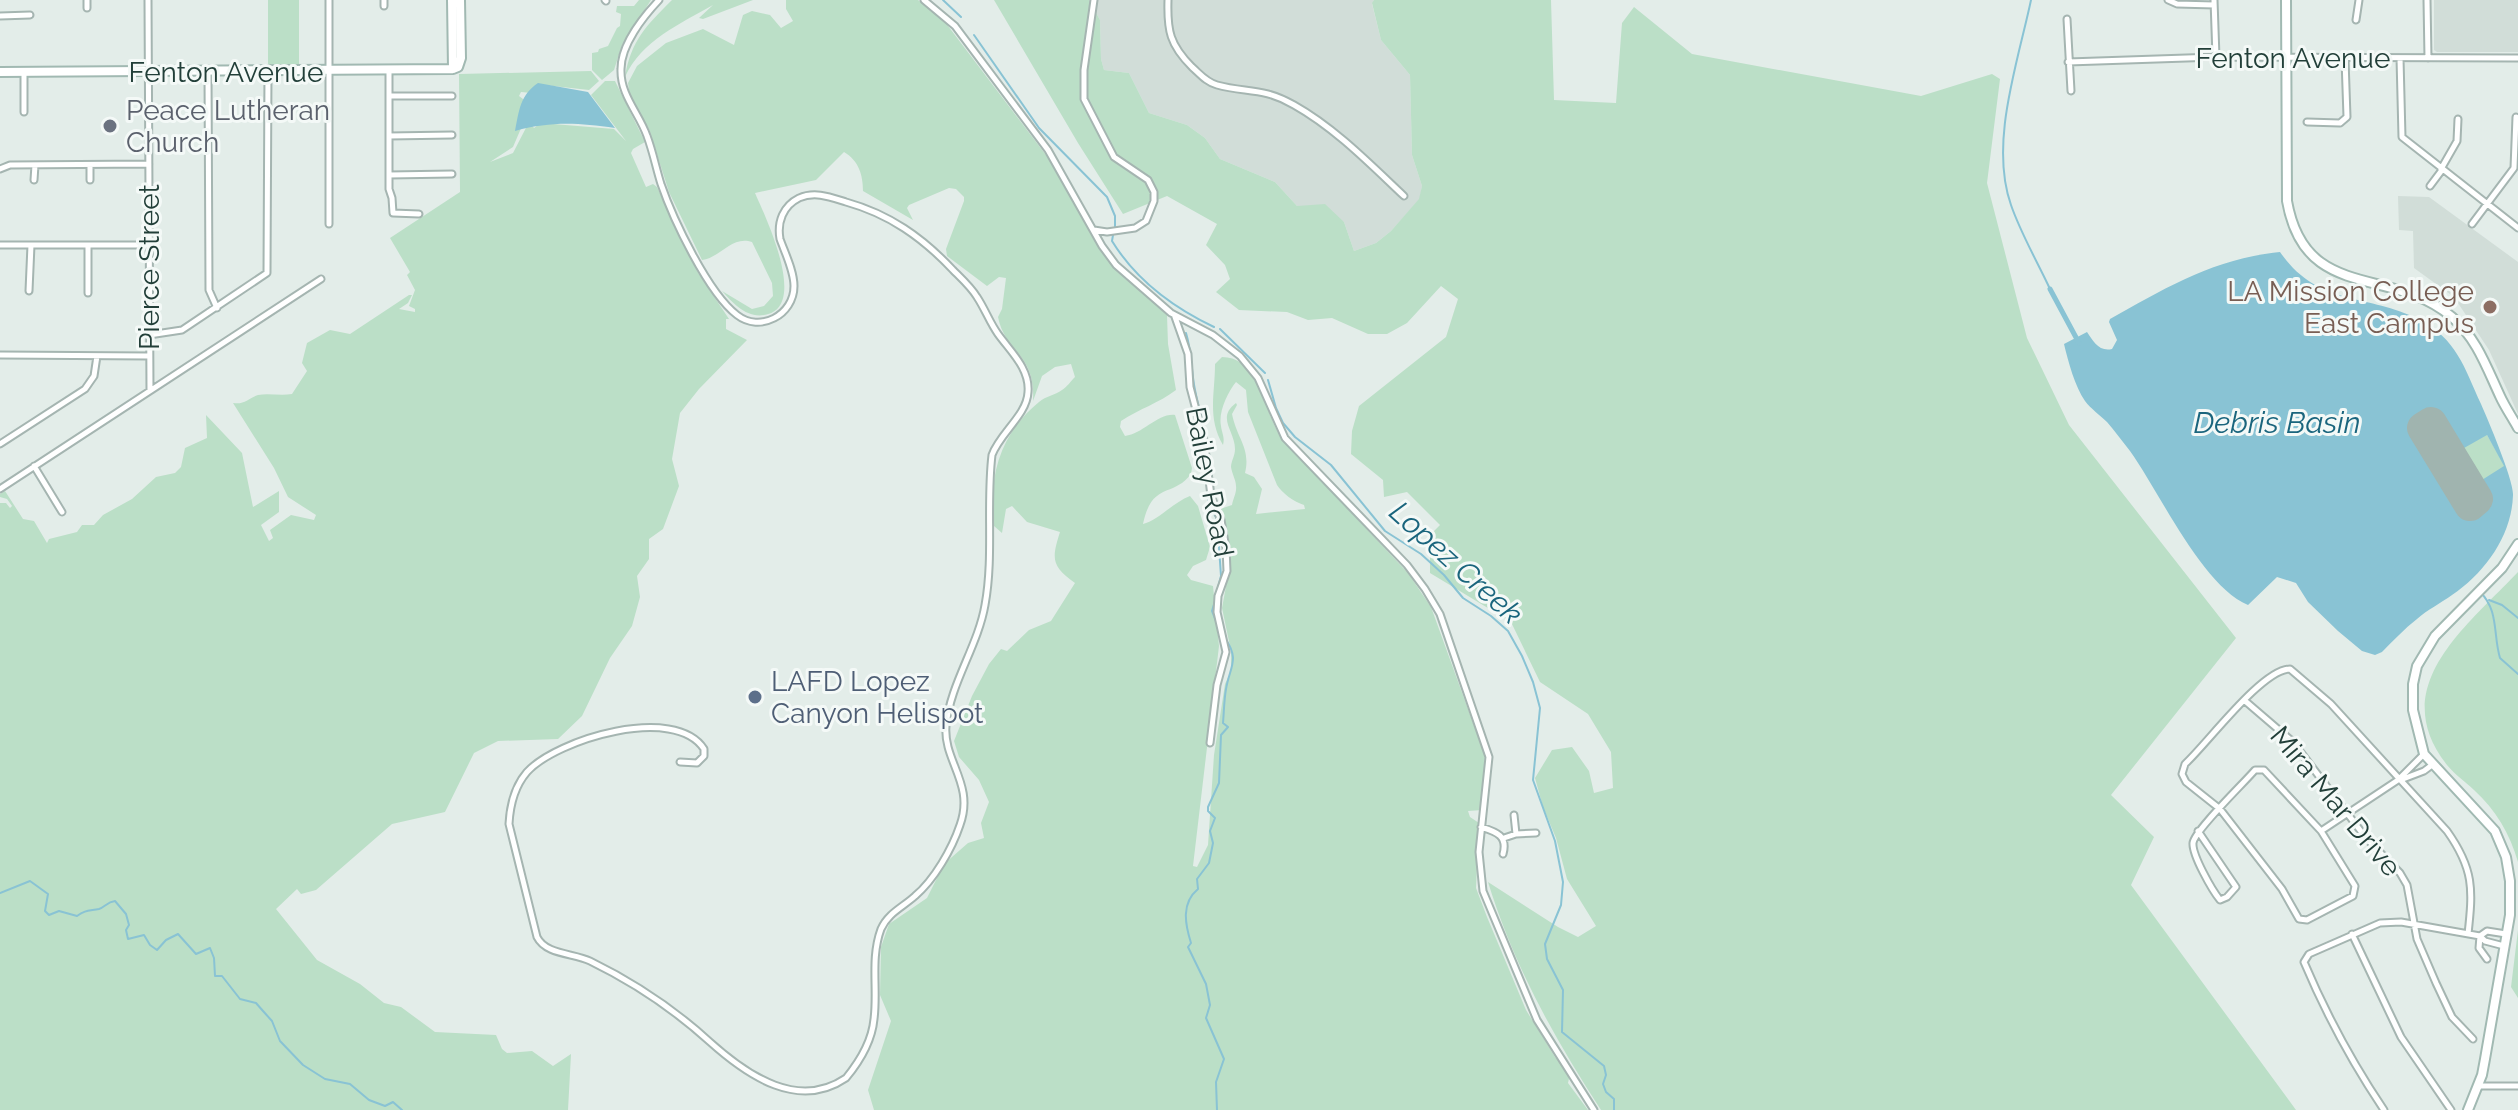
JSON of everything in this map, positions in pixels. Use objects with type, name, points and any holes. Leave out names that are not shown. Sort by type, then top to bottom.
[{"type":"street","points":[[87,0],[87,8]]},
{"type":"street","name":"Pierce Street","points":[[148,0],[150,390]]},
{"type":"street","points":[[329,0],[329,224]]},
{"type":"street","points":[[659,0],[637,30],[624,55],[620,71],[623,87],[647,136],[670,206],[705,276],[730,310],[740,318],[755,322],[771,320],[785,310],[794,290],[778,231],[782,216],[791,203],[803,196],[826,196],[887,217],[931,247],[976,295],[996,331],[1022,366],[1028,382],[1029,391],[1024,407],[1003,434],[992,455],[985,607],[947,723],[949,746],[965,796],[962,822],[932,877],[917,895],[892,913],[882,928],[874,979],[872,1034],[854,1068],[833,1094]]},
{"type":"street","points":[[924,0],[955,26],[1048,150],[1116,265],[1175,316],[1213,335],[1250,367],[1285,438],[1407,565],[1425,589],[1440,614],[1489,757],[1479,867],[1489,910],[1537,1020],[1594,1110]]},
{"type":"street","points":[[1093,230],[1107,232],[1135,228],[1146,221],[1154,201],[1148,180],[1114,157],[1084,99],[1084,70],[1094,0]]},
{"type":"street","points":[[1168,0],[1171,40],[1177,52],[1202,76],[1216,85],[1267,92],[1292,104],[1324,126],[1404,196]]},
{"type":"street","points":[[2168,0],[2177,4],[2214,3],[2216,57]]},
{"type":"street","points":[[2286,0],[2287,201],[2291,221],[2300,240],[2319,263],[2339,274],[2421,297],[2453,318],[2471,336],[2518,428]]},
{"type":"street","points":[[2356,20],[2359,0]]},
{"type":"street","points":[[2427,0],[2428,58]]},
{"type":"street","name":"Fenton Avenue","points":[[0,72],[453,69],[458,67],[461,58],[456,3]]},
{"type":"street","points":[[0,16],[30,15]]},
{"type":"street","points":[[2067,19],[2071,91]]},
{"type":"street","name":"Fenton Avenue","points":[[2068,62],[2216,57],[2518,58]]},
{"type":"street","points":[[2400,58],[2402,137],[2518,228]]},
{"type":"street","points":[[2307,122],[2340,123],[2347,117],[2345,59]]},
{"type":"street","points":[[389,70],[389,189],[393,213],[419,214]]},
{"type":"street","points":[[208,72],[209,290],[217,308]]},
{"type":"street","points":[[149,335],[182,330],[261,280],[267,273],[268,72]]},
{"type":"street","points":[[24,73],[24,112]]},
{"type":"street","points":[[389,96],[452,96]]},
{"type":"street","points":[[2472,224],[2512,173],[2516,163],[2516,117]]},
{"type":"street","points":[[2430,186],[2457,141],[2458,119]]},
{"type":"street","points":[[389,136],[452,135]]},
{"type":"street","points":[[0,169],[10,165],[35,164],[149,164]]},
{"type":"street","points":[[34,180],[35,164]]},
{"type":"street","points":[[90,165],[90,180]]},
{"type":"street","points":[[389,175],[452,174]]},
{"type":"street","points":[[0,245],[149,245]]},
{"type":"street","points":[[29,291],[31,245]]},
{"type":"street","points":[[88,245],[88,293]]},
{"type":"street","points":[[0,489],[321,279]]},
{"type":"street","name":"Bailey Road","points":[[1175,316],[1188,354],[1190,387],[1204,440],[1211,496],[1221,520],[1226,548],[1227,571],[1218,596],[1217,612],[1226,652],[1217,685],[1210,743]]},
{"type":"street","points":[[0,355],[149,356]]},
{"type":"street","points":[[0,444],[85,389],[94,376],[97,356]]},
{"type":"street","points":[[34,466],[62,512]]},
{"type":"street","points":[[2468,1110],[2485,1059],[2512,897],[2500,842],[2484,816],[2424,754],[2413,710],[2413,684],[2417,666],[2435,636],[2502,568],[2518,544]]},
{"type":"street","points":[[2198,831],[2236,887],[2220,900],[2193,846],[2198,831],[2220,809],[2255,770],[2264,770],[2288,792],[2321,831],[2355,886],[2355,891],[2348,900],[2307,920],[2299,919],[2282,889],[2220,809],[2186,782],[2182,774],[2185,764],[2244,700],[2285,669],[2294,671],[2331,704],[2447,831],[2465,862],[2472,892],[2468,934]]},
{"type":"street","name":"Mira Mar Drive","points":[[2244,700],[2299,748],[2366,838],[2400,873],[2407,885],[2422,952],[2452,1017],[2473,1039]]},
{"type":"street","points":[[680,762],[697,763],[704,756],[704,749],[701,744],[672,728],[655,727],[596,736],[546,757],[528,771],[516,788],[509,824],[541,944],[589,960],[658,1000],[708,1040],[752,1082]]},
{"type":"street","points":[[2321,831],[2398,780],[2424,754]]},
{"type":"street","points":[[2398,780],[2432,765]]},
{"type":"street","points":[[1514,815],[1516,834]]},
{"type":"street","points":[[1481,827],[1504,838],[1536,833]]},
{"type":"street","points":[[1503,854],[1506,846],[1504,838]]},
{"type":"street","points":[[2384,1110],[2362,1078],[2337,1031],[2306,967],[2306,957],[2380,923],[2415,925],[2480,936],[2485,941],[2504,946]]},
{"type":"street","points":[[2487,959],[2479,948],[2480,936],[2487,931],[2507,934]]},
{"type":"street","points":[[2352,934],[2401,1037],[2451,1110]]},
{"type":"street","points":[[2478,1086],[2518,1086]]},
{"type":"shaded area","points":[[1089,0],[1374,0],[1372,4],[1381,40],[1410,75],[1412,155],[1422,186],[1420,199],[1376,243],[1354,251],[1344,222],[1297,206],[1275,182],[1220,159],[1205,138],[1187,125],[1149,113],[1129,73],[1104,70],[1100,20]]},
{"type":"shaded area","points":[[2434,0],[2518,0],[2518,52],[2437,52],[2434,50]]},
{"type":"shaded area","name":"LA Mission College East Campus","points":[[2398,196],[2429,197],[2518,262],[2518,414],[2489,350],[2454,297],[2414,268],[2413,231],[2399,230]]},
{"type":"green space","points":[[268,0],[299,0],[299,65],[268,66]]},
{"type":"green space","points":[[639,0],[651,0],[622,45],[614,70],[602,80],[592,70],[592,53],[608,46],[620,26],[621,14],[616,12],[617,6],[634,6]]},
{"type":"green space","points":[[672,0],[753,0],[699,18],[713,5],[675,26],[641,53],[625,77],[631,53],[641,34]]},
{"type":"green space","points":[[786,0],[918,0],[942,18],[1049,159],[1105,257],[1167,315],[1168,344],[1176,390],[1121,421],[1120,427],[1125,436],[1163,417],[1175,415],[1192,468],[1191,474],[1152,501],[1143,524],[1190,496],[1198,506],[1210,547],[1206,560],[1193,566],[1187,575],[1191,580],[1213,586],[1219,646],[1193,866],[1197,867],[1208,845],[1214,755],[1225,684],[1231,671],[1231,651],[1222,608],[1231,559],[1227,529],[1220,509],[1232,505],[1236,491],[1231,467],[1234,442],[1227,414],[1236,403],[1232,414],[1245,450],[1245,473],[1254,477],[1262,489],[1256,514],[1305,509],[1277,485],[1248,412],[1246,390],[1236,382],[1222,409],[1223,445],[1215,425],[1213,406],[1215,364],[1222,357],[1235,359],[1245,366],[1259,388],[1281,438],[1408,573],[1431,607],[1485,756],[1482,810],[1468,811],[1470,817],[1479,823],[1476,888],[1526,1010],[1555,1057],[1570,1074],[1568,1083],[1588,1110],[874,1110],[868,1090],[891,1021],[880,995],[881,947],[889,924],[927,898],[944,864],[968,843],[984,838],[981,823],[989,802],[979,780],[959,757],[954,741],[989,664],[1001,649],[1007,651],[1029,630],[1051,621],[1075,583],[1056,562],[1055,549],[1060,532],[1027,522],[1012,506],[1006,509],[1002,533],[994,526],[993,490],[1000,457],[1015,428],[1039,402],[1064,389],[1075,377],[1071,364],[1055,367],[1042,376],[1033,401],[1030,373],[1007,339],[998,317],[1006,278],[999,277],[987,286],[947,256],[946,249],[964,201],[956,189],[949,188],[909,205],[907,208],[913,220],[863,191],[859,169],[844,152],[816,180],[755,193],[774,240],[784,280],[783,297],[777,309],[764,315],[751,314],[740,309],[722,291],[752,309],[764,306],[773,296],[772,283],[752,242],[732,244],[702,260],[669,192],[649,129],[630,98],[628,83],[637,66],[666,43],[703,29],[734,45],[743,15],[752,11],[770,15],[781,28],[793,21],[786,9]]},
{"type":"green space","points":[[994,0],[1089,0],[1100,20],[1104,70],[1129,73],[1149,113],[1187,125],[1205,138],[1220,159],[1275,182],[1297,206],[1325,204],[1344,222],[1354,251],[1376,243],[1391,231],[1419,199],[1422,186],[1412,155],[1410,75],[1381,40],[1372,3],[1374,0],[1551,0],[1554,100],[1616,103],[1622,23],[1634,7],[1692,54],[1921,96],[1992,74],[2000,79],[1987,183],[2027,338],[2069,425],[2236,638],[2111,795],[2154,837],[2131,885],[2296,1110],[1601,1110],[1536,1000],[1510,943],[1488,882],[1578,937],[1596,926],[1567,879],[1535,778],[1552,750],[1572,747],[1589,771],[1594,793],[1613,788],[1611,752],[1588,714],[1540,682],[1511,622],[1430,573],[1430,535],[1440,525],[1407,492],[1384,497],[1383,480],[1351,454],[1352,431],[1359,406],[1446,337],[1458,299],[1441,286],[1407,323],[1387,334],[1368,334],[1332,318],[1308,320],[1287,312],[1239,310],[1216,292],[1230,279],[1225,265],[1206,245],[1217,224],[1167,196],[1123,214]]},
{"type":"green space","points":[[591,71],[599,81],[589,90],[544,85],[532,93],[521,92],[519,96],[531,105],[513,147],[490,162],[513,153],[529,122],[534,128],[541,123],[614,129],[626,141],[591,95],[605,81],[615,81],[645,142],[631,153],[646,187],[653,184],[657,187],[697,271],[729,319],[726,319],[726,329],[747,340],[680,413],[672,459],[679,486],[663,529],[649,539],[649,559],[637,576],[640,597],[632,626],[610,658],[582,716],[558,739],[498,741],[474,753],[445,812],[392,824],[316,890],[301,894],[297,889],[276,909],[317,960],[360,984],[384,1003],[401,1007],[435,1032],[496,1035],[507,1053],[532,1051],[553,1066],[571,1054],[568,1110],[0,1110],[0,503],[6,503],[10,508],[12,506],[0,494],[5,491],[23,519],[34,521],[47,543],[49,539],[77,532],[82,525],[94,525],[103,515],[132,499],[156,477],[175,473],[181,467],[185,448],[207,438],[206,415],[242,453],[253,507],[279,491],[279,512],[261,525],[269,541],[273,538],[270,530],[291,515],[314,520],[316,515],[288,497],[274,468],[233,403],[244,402],[258,395],[292,394],[307,371],[302,363],[307,343],[330,330],[350,334],[409,295],[412,295],[408,303],[399,309],[415,312],[409,306],[415,290],[407,275],[410,272],[390,238],[460,192],[459,74]]},
{"type":"green space","points":[[2437,417],[2487,435],[2505,466],[2483,500],[2466,511],[2417,428]]},
{"type":"green space","points":[[2518,572],[2518,862],[2495,814],[2447,765],[2430,737],[2425,710],[2429,684],[2440,660],[2457,636]]},
{"type":"green space","points":[[2518,930],[2518,998],[2511,987]]},
{"type":"water","points":[[538,83],[588,92],[615,128],[565,124],[515,131],[524,98]]},
{"type":"water","name":"Debris Basin","points":[[2280,252],[2295,270],[2327,291],[2399,311],[2418,319],[2442,336],[2464,366],[2509,477],[2513,495],[2508,524],[2486,564],[2464,586],[2421,616],[2375,655],[2362,651],[2338,631],[2308,602],[2296,583],[2277,577],[2248,605],[2214,579],[2130,451],[2085,401],[2070,366],[2064,344],[2087,332],[2100,347],[2112,349],[2117,340],[2110,319],[2192,276],[2257,255]],"holes":[[[2436,417],[2457,452],[2487,435],[2504,466],[2474,485],[2482,500],[2467,511],[2417,429]]]},
{"type":"waterway","name":"Lopez Creek","points":[[943,0],[961,17]]},
{"type":"waterway","points":[[2031,0],[2008,102],[2003,156],[2011,205],[2050,289]]},
{"type":"waterway","name":"Lopez Creek","points":[[974,35],[1039,128],[1107,197],[1115,216],[1115,227]]},
{"type":"waterway","name":"Lopez Creek","points":[[1113,235],[1112,241],[1122,255],[1156,291],[1214,327]]},
{"type":"waterway","points":[[2050,289],[2079,343]]},
{"type":"waterway","name":"Lopez Creek","points":[[1220,329],[1265,373]]},
{"type":"waterway","points":[[1186,333],[1210,465]]},
{"type":"waterway","name":"Lopez Creek","points":[[1268,380],[1283,423],[1295,437],[1331,465],[1385,531],[1421,554],[1463,598],[1508,631],[1522,656],[1540,708],[1533,780],[1555,841],[1563,882],[1561,905],[1545,944],[1547,959],[1563,990],[1562,1032],[1604,1066],[1606,1075],[1603,1084],[1614,1099],[1614,1110]]},
{"type":"waterway","points":[[1207,484],[1209,505],[1217,519],[1221,576],[1217,591]]},
{"type":"waterway","points":[[2480,592],[2493,615],[2500,658],[2518,674]]},
{"type":"waterway","points":[[2489,600],[2502,605],[2518,618]]},
{"type":"waterway","points":[[1215,601],[1212,611],[1219,629]]},
{"type":"waterway","points":[[1217,1110],[1216,1082],[1224,1059],[1206,1018],[1210,1005],[1206,984],[1188,947],[1191,943],[1186,914],[1189,901],[1198,889],[1197,879],[1209,863],[1213,843],[1210,831],[1215,818],[1208,807],[1219,783],[1221,735],[1228,727],[1223,723],[1225,697],[1233,663],[1232,652],[1225,638]]},
{"type":"waterway","points":[[0,893],[30,881],[48,894],[45,911],[49,915],[59,911],[77,916],[115,901],[126,914],[128,939],[144,935],[157,950],[166,940],[178,934],[196,954],[210,948],[215,976],[222,976],[240,999],[256,1003],[272,1021],[280,1041],[303,1065],[325,1079],[350,1084],[369,1100],[385,1106],[393,1102],[402,1110]]},
{"type":"runway","points":[[2431,423],[2477,499],[2470,505],[2423,428],[2431,423]]},
{"type":"place","name":"Peace Lutheran Church","points":[[110,126]]},
{"type":"place","name":"LA Mission College East Campus","points":[[2490,307]]},
{"type":"place","name":"LAFD Lopez Canyon Helispot","points":[[755,697]]}]
